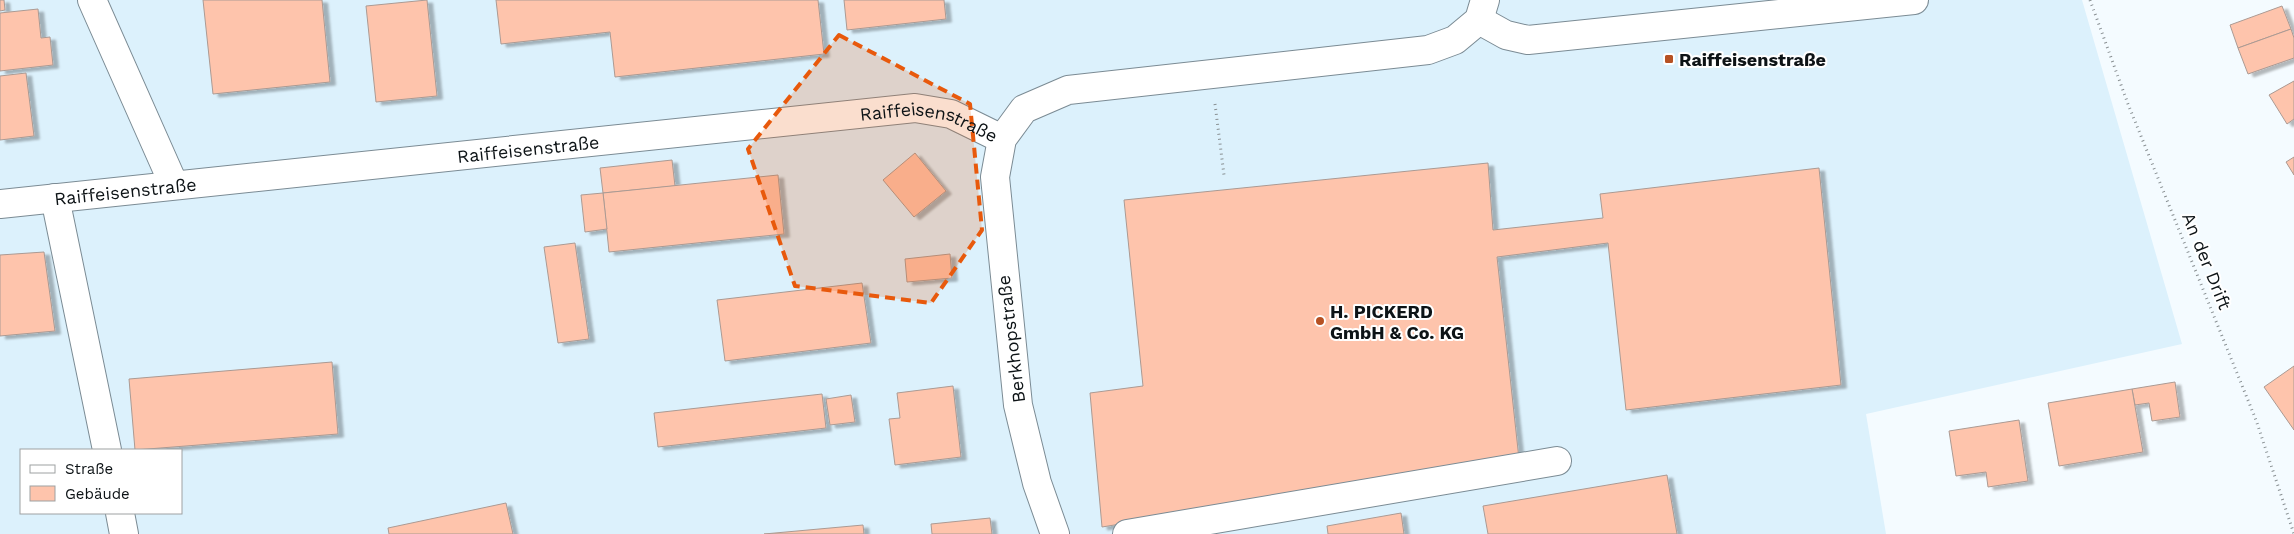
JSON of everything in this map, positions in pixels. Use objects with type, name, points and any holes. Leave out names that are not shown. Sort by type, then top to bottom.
[{"type":"street","points":[[92,0],[174,185]]},
{"type":"street","name":"Raiffeisenstraße","points":[[0,204],[915,108],[951,114],[1002,139],[1024,109],[1068,90],[1428,50],[1456,40],[1482,10],[1506,35],[1528,40],[1914,0]]},
{"type":"street","name":"Berkhopstraße","points":[[1002,139],[995,177],[1018,405],[1037,483],[1055,534]]},
{"type":"street","points":[[54,198],[107,449]]},
{"type":"street","points":[[1126,534],[1557,461]]},
{"type":"street","points":[[120,514],[124,534]]},
{"type":"path","name":"An der Drift","points":[[2090,0],[2128,104],[2256,420],[2294,534]]},
{"type":"path","points":[[1212,73],[1224,175]]},
{"type":"highlighted area","points":[[839,35],[970,104],[982,230],[931,303],[795,286],[748,149]]},
{"type":"shaded area","points":[[0,0],[2082,0],[2182,344],[1866,414],[1886,534],[0,534]]},
{"type":"building","points":[[0,0],[4,0],[5,10],[0,11]]},
{"type":"building","points":[[203,0],[322,0],[330,82],[213,94]]},
{"type":"building","points":[[427,0],[437,96],[376,102],[366,6]]},
{"type":"building","points":[[496,0],[818,0],[824,54],[615,77],[610,32],[501,44]]},
{"type":"building","points":[[844,0],[944,0],[946,19],[847,30]]},
{"type":"building","points":[[2282,6],[2291,29],[2238,48],[2230,25]]},
{"type":"building","points":[[38,9],[41,38],[50,37],[53,65],[0,71],[0,13]]},
{"type":"building","points":[[2291,29],[2294,38],[2294,58],[2248,74],[2238,48]]},
{"type":"building","points":[[26,73],[34,136],[0,140],[0,76]]},
{"type":"building","points":[[2294,81],[2294,119],[2287,124],[2269,95]]},
{"type":"building","points":[[915,153],[946,191],[914,217],[883,180]]},
{"type":"building","points":[[2294,157],[2294,175],[2286,162]]},
{"type":"building","points":[[672,160],[675,186],[603,193],[600,168]]},
{"type":"building","name":"H. PICKERD GmbH & Co. KG","points":[[1488,163],[1493,230],[1603,218],[1600,194],[1819,168],[1841,385],[1626,410],[1608,243],[1497,257],[1519,459],[1102,527],[1090,393],[1143,386],[1124,200]]},
{"type":"building","points":[[778,175],[784,234],[609,252],[603,193]]},
{"type":"building","points":[[603,193],[607,229],[585,232],[581,195]]},
{"type":"building","points":[[575,243],[589,339],[558,343],[544,247]]},
{"type":"building","points":[[44,252],[55,331],[0,336],[0,255]]},
{"type":"building","points":[[950,254],[952,278],[907,282],[905,259]]},
{"type":"building","points":[[862,283],[871,343],[725,361],[717,300]]},
{"type":"building","points":[[332,362],[338,434],[135,449],[129,379]]},
{"type":"building","points":[[2294,366],[2294,430],[2264,387]]},
{"type":"building","points":[[2175,382],[2180,417],[2152,421],[2149,403],[2135,405],[2132,389]]},
{"type":"building","points":[[953,386],[961,457],[895,465],[889,419],[900,418],[897,393]]},
{"type":"building","points":[[2132,389],[2143,452],[2059,466],[2048,403]]},
{"type":"building","points":[[822,394],[826,428],[658,447],[654,413]]},
{"type":"building","points":[[851,395],[855,422],[830,425],[826,399]]},
{"type":"building","points":[[2019,420],[2028,481],[1988,487],[1986,472],[1956,476],[1949,431]]},
{"type":"building","points":[[1667,475],[1677,534],[1488,534],[1483,506]]},
{"type":"building","points":[[506,503],[513,534],[389,534],[388,528]]},
{"type":"building","points":[[1401,513],[1404,534],[1328,534],[1327,526]]},
{"type":"building","points":[[990,518],[992,534],[932,534],[931,524]]},
{"type":"building","points":[[863,525],[864,534],[764,534]]},
{"type":"place","name":"Raiffeisenstraße","points":[[1669,59]]},
{"type":"place","name":"H. PICKERD GmbH & Co. KG","points":[[1320,321]]}]
